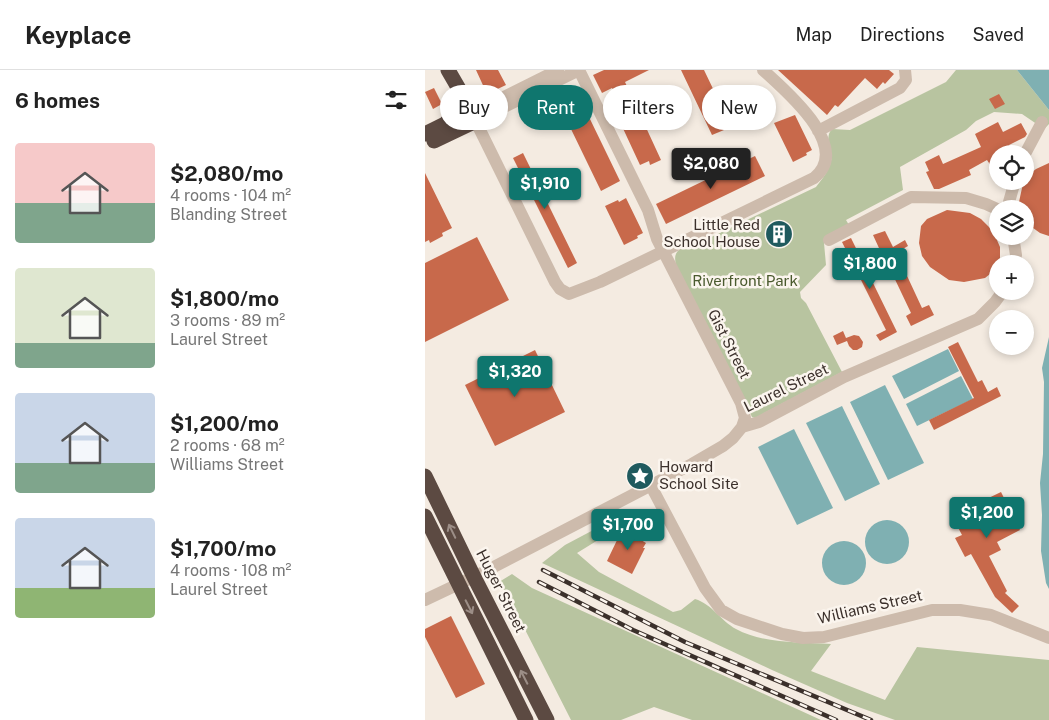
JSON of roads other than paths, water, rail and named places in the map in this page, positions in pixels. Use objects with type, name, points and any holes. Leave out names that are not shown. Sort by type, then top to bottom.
[{"type":"highway","points":[[448,70],[457,85]]},
{"type":"highway","points":[[425,134],[440,126]]},
{"type":"highway","points":[[425,142],[434,141],[452,130]]},
{"type":"highway","name":"Huger Street","points":[[425,476],[547,720]]},
{"type":"highway","points":[[425,516],[526,720]]},
{"type":"street","points":[[508,98],[559,70]]},
{"type":"street","points":[[508,102],[579,70]]},
{"type":"street","name":"Gist Street","points":[[579,70],[648,210],[657,239],[741,403],[745,418],[743,427]]},
{"type":"street","points":[[480,130],[555,282],[565,293],[574,294],[821,173],[827,157],[826,149],[818,132],[804,109],[763,70]]},
{"type":"street","points":[[818,132],[900,88],[905,80],[905,70]]},
{"type":"street","points":[[1030,145],[1042,122]]},
{"type":"street","points":[[829,240],[911,197],[966,198],[989,205]]},
{"type":"street","name":"Laurel Street","points":[[425,600],[474,577],[651,486],[723,446],[743,427],[759,422],[844,377],[978,319],[996,300]]},
{"type":"street","name":"Williams Street","points":[[651,486],[705,588],[721,610],[737,620],[782,634],[803,638],[824,636],[932,610],[960,610],[991,615],[1049,638]]},
{"type":"water","points":[[1017,70],[1049,70],[1049,110]]},
{"type":"water","points":[[1049,337],[1049,589],[1046,583],[1041,551],[1042,515],[1040,483],[1043,454],[1044,382],[1042,368]]},
{"type":"water","points":[[948,349],[959,371],[904,399],[892,376]]},
{"type":"water","points":[[961,376],[973,399],[917,426],[906,404]]},
{"type":"water","points":[[885,385],[924,463],[888,480],[850,402]]},
{"type":"water","points":[[842,406],[880,484],[845,501],[806,423]]},
{"type":"water","points":[[794,429],[833,508],[797,525],[758,447]]},
{"type":"water","points":[[887,520],[899,524],[905,530],[909,542],[905,554],[899,560],[887,564],[875,560],[869,554],[865,542],[869,530],[875,524]]},
{"type":"water","points":[[844,541],[856,545],[862,551],[866,563],[862,575],[856,581],[844,585],[832,581],[826,575],[822,563],[826,551],[832,545]]},
{"type":"railway","points":[[543,570],[685,642],[871,720]]},
{"type":"railway","points":[[539,582],[633,630],[836,720]]},
{"type":"place","name":"Little Red School House","points":[[779,234]]},
{"type":"place","name":"Howard School Site","points":[[640,476]]},
{"type":"park label","name":"Riverfront Park","points":[[745,281]]}]
